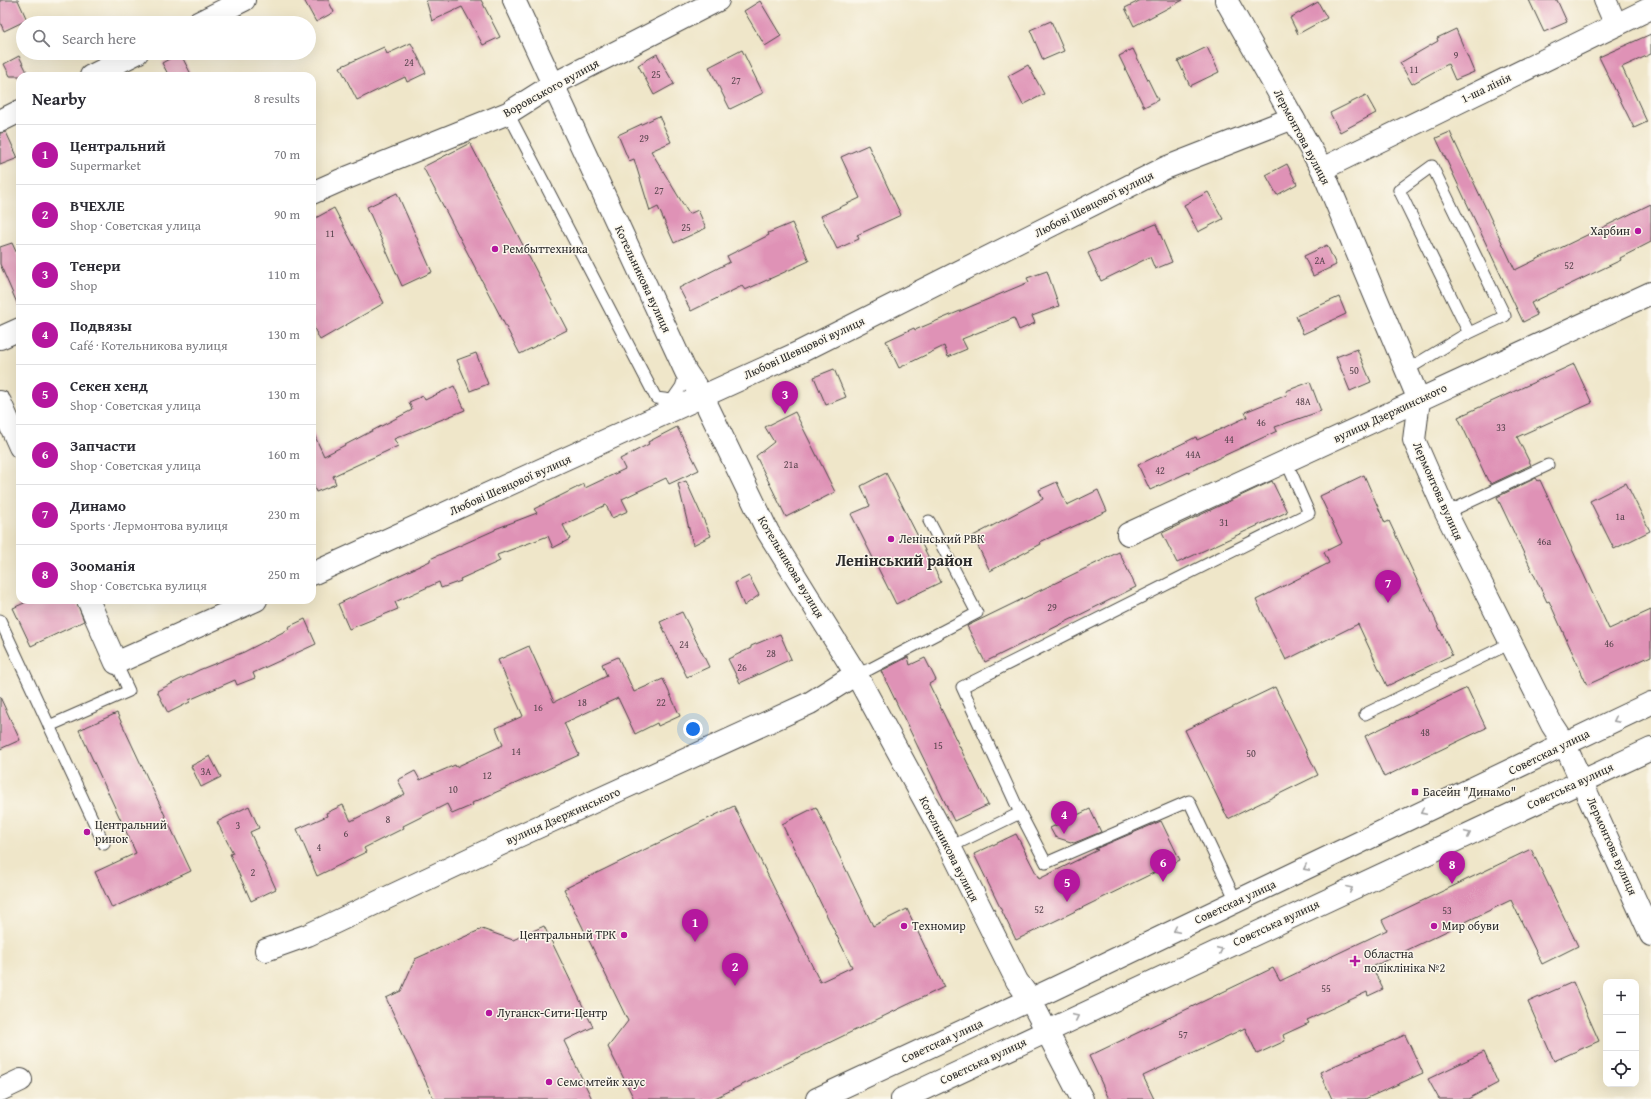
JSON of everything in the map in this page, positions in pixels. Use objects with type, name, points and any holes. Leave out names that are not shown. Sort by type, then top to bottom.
[{"type":"street","points":[[212,16],[244,0]]},
{"type":"street","name":"Котельникова вулиця","points":[[514,0],[686,372],[702,397],[768,532],[856,674],[950,848],[1017,981],[1030,999],[1082,1099]]},
{"type":"street","name":"Воровського вулиця","points":[[316,191],[508,113],[554,84],[718,0]]},
{"type":"street","name":"Лермонтова вулиця","points":[[1226,0],[1322,169],[1405,371],[1419,400],[1414,440],[1446,513],[1552,724],[1565,745],[1651,935]]},
{"type":"street","points":[[1605,0],[1616,25]]},
{"type":"street","name":"1-ша лінія","points":[[1322,169],[1651,8]]},
{"type":"street","points":[[99,72],[123,60]]},
{"type":"street","points":[[0,121],[16,113]]},
{"type":"street","name":"Любові Шевцової вулиця","points":[[316,572],[800,352],[1165,168],[1293,118]]},
{"type":"street","name":"вулиця Дзержинського","points":[[1128,534],[1651,293]]},
{"type":"street","points":[[0,338],[16,331]]},
{"type":"street","points":[[0,402],[16,438]]},
{"type":"street","points":[[90,604],[116,663],[247,604]]},
{"type":"street","name":"вулиця Дзержинського","points":[[266,950],[308,935],[514,838],[768,723],[810,703],[856,674]]},
{"type":"street","name":"Советская улица","points":[[817,1099],[1651,703]]},
{"type":"street","name":"Совєтська вулиця","points":[[902,1099],[1046,1030],[1651,749]]},
{"type":"street","points":[[0,1090],[21,1080]]},
{"type":"lane","points":[[508,113],[656,398],[672,400],[682,387],[686,372]]},
{"type":"lane","points":[[1405,371],[1469,333],[1505,316],[1432,166],[1399,190],[1469,333]]},
{"type":"lane","points":[[1236,901],[1189,801],[1046,863],[1020,813],[962,687],[1309,514],[1286,461]]},
{"type":"lane","points":[[1446,513],[1548,465]]},
{"type":"lane","points":[[856,674],[870,669],[977,612],[929,521]]},
{"type":"lane","points":[[0,620],[104,844]]},
{"type":"lane","points":[[1366,714],[1511,643]]},
{"type":"lane","points":[[49,726],[129,691],[116,663]]},
{"type":"lane","points":[[950,848],[1020,813]]},
{"type":"building","points":[[0,0],[18,0],[25,16],[16,16],[16,25],[4,31],[0,22]]},
{"type":"building","points":[[304,0],[328,0],[334,12],[316,22],[316,16],[313,16]]},
{"type":"building","points":[[426,0],[481,0],[500,37],[483,45],[462,7],[432,21]]},
{"type":"building","points":[[1141,0],[1183,0],[1134,26],[1125,8]]},
{"type":"building","points":[[1529,0],[1557,0],[1567,22],[1544,32]]},
{"type":"building","points":[[760,1],[781,36],[765,46],[744,11]]},
{"type":"building","points":[[1318,2],[1327,18],[1298,34],[1290,18]]},
{"type":"building","points":[[1051,21],[1064,51],[1043,60],[1030,30]]},
{"type":"building","points":[[1456,29],[1474,72],[1455,80],[1448,64],[1412,84],[1400,63],[1438,41],[1437,38]]},
{"type":"building","points":[[1651,34],[1651,54],[1622,67],[1647,122],[1634,128],[1599,57]]},
{"type":"building","points":[[411,43],[426,73],[407,82],[405,77],[357,100],[340,67],[384,47],[387,54]]},
{"type":"building","points":[[1207,47],[1219,72],[1190,86],[1178,61]]},
{"type":"building","points":[[1133,49],[1158,100],[1144,107],[1119,56]]},
{"type":"building","points":[[742,50],[763,93],[730,109],[709,67]]},
{"type":"building","points":[[657,54],[674,84],[654,95],[638,65]]},
{"type":"building","points":[[16,58],[16,60],[21,60],[27,72],[16,72],[16,76],[10,76],[4,64]]},
{"type":"building","points":[[167,60],[184,60],[190,72],[167,72],[162,63]]},
{"type":"building","points":[[1028,65],[1044,94],[1023,105],[1008,76]]},
{"type":"building","points":[[1366,95],[1376,113],[1340,132],[1330,113]]},
{"type":"building","points":[[659,116],[671,142],[651,151],[689,214],[698,210],[706,228],[674,243],[658,207],[650,211],[634,159],[629,161],[618,135]]},
{"type":"building","points":[[6,132],[16,154],[16,159],[0,165],[0,133]]},
{"type":"building","points":[[1450,132],[1515,270],[1651,204],[1651,242],[1620,258],[1621,260],[1531,303],[1537,315],[1523,322],[1436,138]]},
{"type":"building","name":"Рембыттехника","points":[[470,143],[567,330],[520,354],[423,167]]},
{"type":"building","points":[[868,145],[901,215],[857,235],[859,239],[837,249],[821,216],[860,198],[841,157]]},
{"type":"building","points":[[1287,164],[1297,184],[1277,195],[1266,175]]},
{"type":"building","points":[[1208,192],[1223,219],[1198,232],[1184,205]]},
{"type":"building","points":[[397,193],[432,272],[402,286],[367,207]]},
{"type":"building","points":[[334,208],[384,303],[320,340],[316,332],[316,218]]},
{"type":"building","points":[[792,223],[809,261],[745,290],[742,286],[691,311],[679,288],[730,262],[727,256],[769,235],[768,233]]},
{"type":"building","points":[[1156,224],[1172,262],[1155,269],[1150,257],[1101,281],[1088,253]]},
{"type":"building","points":[[12,243],[16,252],[16,301],[0,264],[0,247]]},
{"type":"building","points":[[1327,245],[1336,265],[1313,276],[1304,256]]},
{"type":"building","points":[[1047,271],[1059,306],[1032,316],[1035,323],[1019,330],[1014,318],[962,339],[967,349],[948,357],[944,346],[899,368],[886,341],[914,328],[915,330],[1029,282],[1027,278]]},
{"type":"building","points":[[1339,297],[1346,314],[1303,334],[1296,316]]},
{"type":"building","points":[[1357,349],[1371,382],[1350,391],[1336,357]]},
{"type":"building","points":[[476,353],[488,384],[470,391],[457,360]]},
{"type":"building","points":[[1574,364],[1592,403],[1517,437],[1531,465],[1491,484],[1488,481],[1458,417]]},
{"type":"building","points":[[834,369],[846,397],[826,405],[814,377]]},
{"type":"building","points":[[1310,382],[1321,411],[1275,427],[1277,431],[1150,490],[1138,465],[1196,437],[1197,440],[1247,417],[1245,412],[1287,395],[1286,391]]},
{"type":"building","points":[[454,386],[465,410],[394,439],[398,446],[333,476],[336,484],[316,492],[316,439],[324,456],[412,410],[409,402],[423,396],[425,400]]},
{"type":"building","points":[[795,412],[835,492],[786,517],[756,456],[774,442],[765,427]]},
{"type":"building","points":[[677,427],[699,470],[669,484],[666,478],[622,499],[628,511],[612,518],[606,505],[563,525],[570,539],[553,548],[548,536],[497,555],[500,561],[460,579],[461,581],[441,588],[439,582],[395,602],[398,609],[349,629],[338,604],[495,529],[537,513],[534,509],[584,484],[585,488],[625,469],[620,459]]},
{"type":"building","name":"Ленінський РВК","points":[[886,473],[941,582],[896,604],[851,514],[870,506],[861,486]]},
{"type":"building","points":[[1364,475],[1385,523],[1389,521],[1452,655],[1387,686],[1358,624],[1286,660],[1256,600],[1329,563],[1324,552],[1342,543],[1320,496]]},
{"type":"building","points":[[1536,478],[1538,481],[1540,480],[1609,629],[1651,610],[1651,656],[1587,685],[1549,601],[1547,602],[1497,497]]},
{"type":"building","points":[[686,481],[711,536],[693,545],[678,484]]},
{"type":"building","points":[[1272,481],[1287,512],[1177,563],[1162,533]]},
{"type":"building","points":[[1057,482],[1067,505],[1098,490],[1107,511],[1040,542],[1041,544],[990,571],[973,536],[1043,499],[1039,490]]},
{"type":"building","points":[[1626,483],[1650,531],[1614,549],[1590,501]]},
{"type":"building","points":[[1119,552],[1136,587],[985,662],[967,626]]},
{"type":"building","points":[[749,576],[759,595],[744,606],[735,583]]},
{"type":"building","points":[[22,604],[78,604],[84,621],[31,646],[13,608]]},
{"type":"building","points":[[682,612],[709,667],[687,677],[660,622]]},
{"type":"building","points":[[305,619],[316,644],[253,673],[255,678],[237,685],[235,680],[189,700],[190,702],[168,713],[157,691],[199,670],[244,652]]},
{"type":"building","points":[[780,634],[791,659],[740,683],[728,659],[751,648],[751,646]]},
{"type":"building","points":[[529,646],[554,702],[607,676],[602,664],[618,657],[634,692],[663,679],[680,716],[658,726],[657,723],[635,734],[618,698],[564,723],[579,755],[472,803],[473,805],[452,814],[447,804],[364,848],[366,852],[317,876],[297,829],[327,816],[326,813],[343,805],[351,821],[405,794],[398,780],[415,771],[420,780],[455,765],[456,767],[503,745],[496,728],[523,716],[498,660]]},
{"type":"building","points":[[908,657],[910,665],[925,658],[936,680],[929,684],[988,805],[954,821],[881,671]]},
{"type":"building","points":[[1275,687],[1318,775],[1228,819],[1185,730]]},
{"type":"building","points":[[1467,688],[1486,728],[1384,777],[1365,736]]},
{"type":"building","points":[[0,697],[20,740],[0,749]]},
{"type":"building","points":[[117,713],[191,871],[112,908],[95,872],[136,853],[79,730]]},
{"type":"building","points":[[210,756],[221,777],[201,787],[191,766]]},
{"type":"building","points":[[249,806],[259,828],[250,832],[276,889],[251,901],[230,854],[233,853],[217,822]]},
{"type":"building","points":[[734,806],[820,982],[852,967],[782,824],[816,807],[873,926],[907,909],[944,987],[713,1099],[634,1099],[608,1047],[628,1021],[564,889]]},
{"type":"building","points":[[1090,809],[1101,832],[1074,843],[1055,837],[1050,828]]},
{"type":"building","points":[[1161,821],[1180,860],[1016,940],[974,854],[1016,834],[1039,879],[1098,850],[1095,849]]},
{"type":"building","points":[[1531,849],[1578,946],[1542,964],[1511,900],[1372,967],[1383,989],[1368,996],[1367,992],[1307,1020],[1309,1023],[1283,1035],[1285,1041],[1257,1054],[1245,1028],[1143,1076],[1154,1099],[1109,1099],[1089,1056],[1273,968],[1280,981],[1387,930],[1382,920]]},
{"type":"building","name":"Луганск-Сити-Центр","points":[[544,926],[593,1027],[564,1041],[592,1099],[434,1099],[386,998],[401,991],[415,959],[482,929],[513,940]]},
{"type":"building","points":[[1573,982],[1599,1041],[1554,1061],[1528,1002]]},
{"type":"building","points":[[1405,1035],[1423,1073],[1365,1099],[1332,1099],[1320,1072]]},
{"type":"building","points":[[1484,1052],[1498,1083],[1468,1099],[1439,1099],[1428,1079]]},
{"type":"place","name":"Харбин","points":[[1638,231]]},
{"type":"place","name":"Рембыттехника","points":[[495,249]]},
{"type":"place","name":"Тенери","points":[[785,414]]},
{"type":"place","name":"Ленінський РВК","points":[[891,539]]},
{"type":"place","name":"Динамо","points":[[1388,603]]},
{"type":"place","name":"Басейн \"Динамо\"","points":[[1415,792]]},
{"type":"place","name":"Центральний ринок","points":[[87,832]]},
{"type":"place","name":"Подвязы","points":[[1064,834]]},
{"type":"place","name":"Запчасти","points":[[1163,882]]},
{"type":"place","name":"Зооманія","points":[[1452,884]]},
{"type":"place","name":"Секен хенд","points":[[1067,902]]},
{"type":"place","name":"Техномир","points":[[904,926]]},
{"type":"place","name":"Мир обуви","points":[[1434,926]]},
{"type":"place","name":"Центральный ТРК","points":[[624,935]]},
{"type":"place","name":"Центральний","points":[[695,942]]},
{"type":"place","name":"Областна поліклініка №2","points":[[1355,961]]},
{"type":"place","name":"ВЧЕХЛЕ","points":[[735,986]]},
{"type":"place","name":"Луганск-Сити-Центр","points":[[489,1013]]},
{"type":"place","name":"Семс мтейк хаус","points":[[549,1082]]},
{"type":"district","name":"Ленінський район","points":[[904,560]]}]
